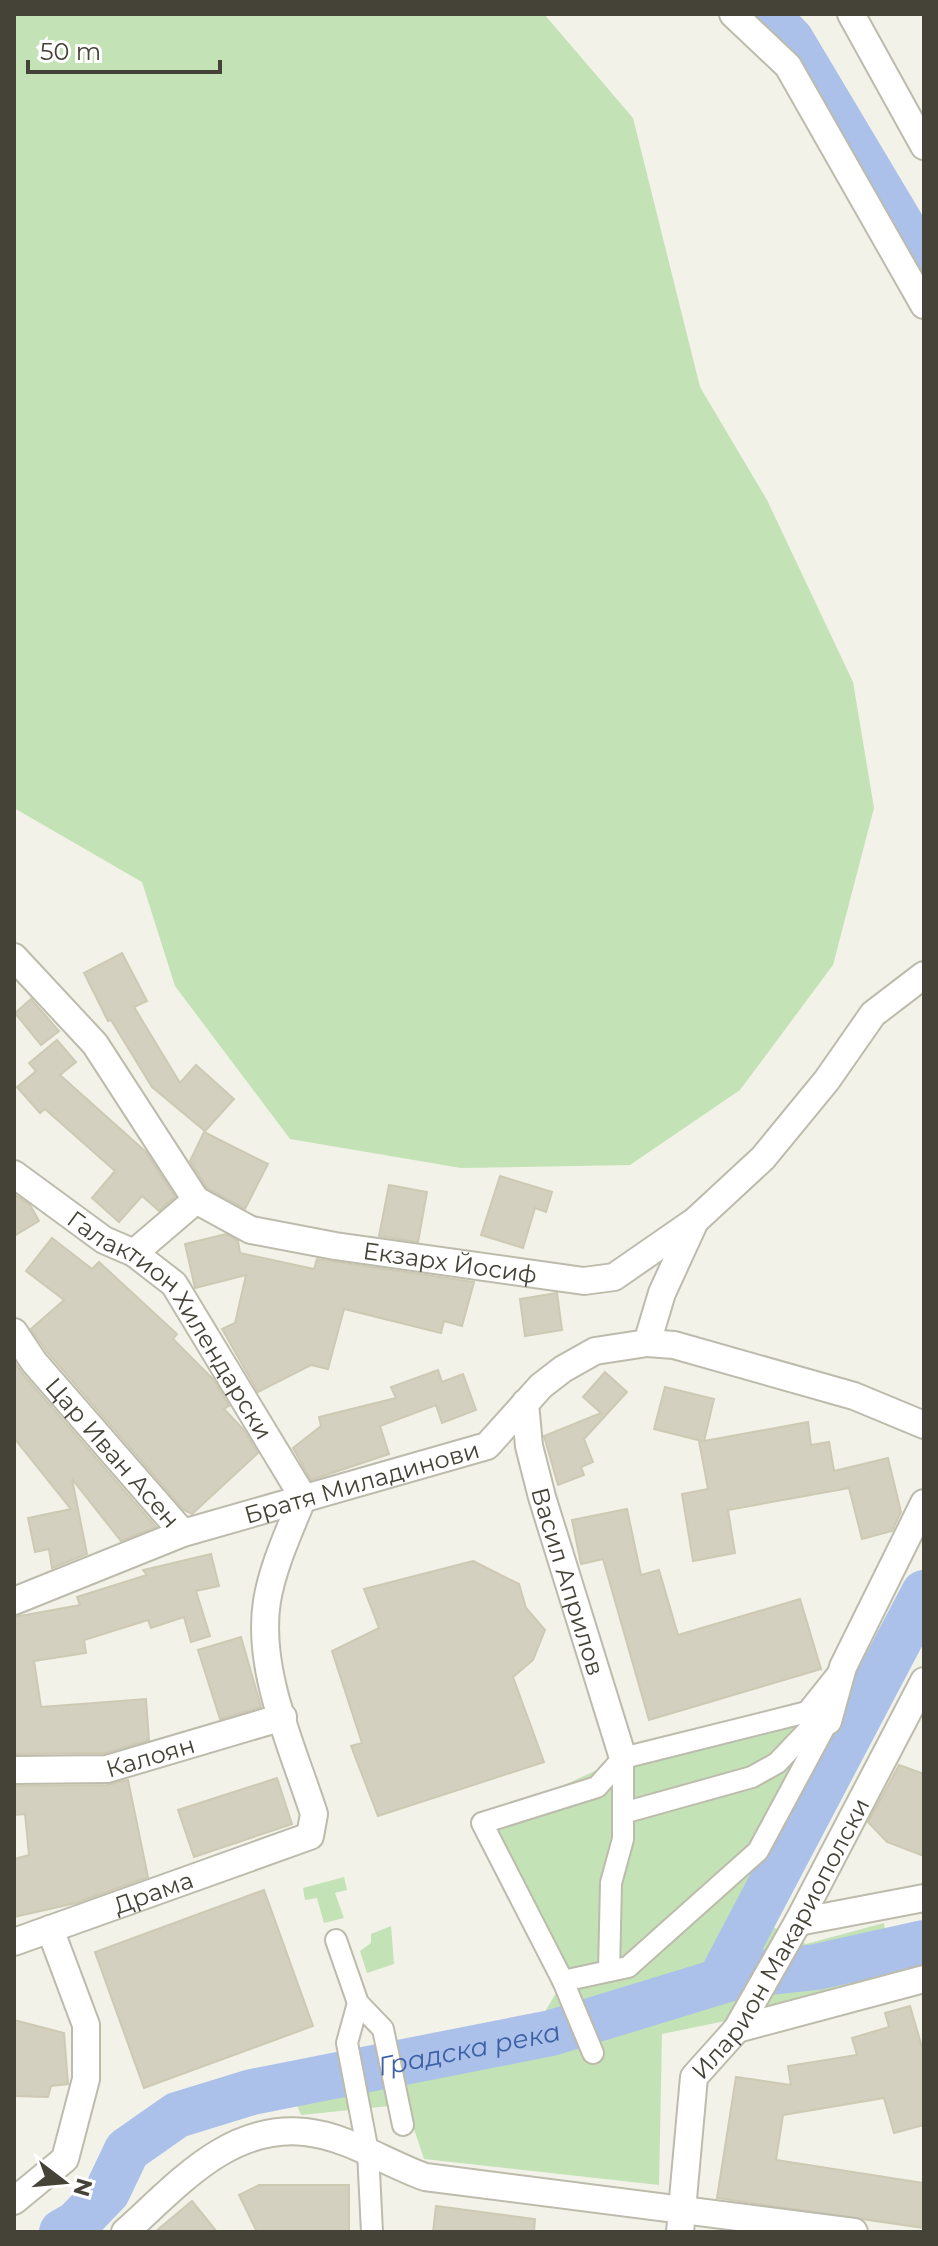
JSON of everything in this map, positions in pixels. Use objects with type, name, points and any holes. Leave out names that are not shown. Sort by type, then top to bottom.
[{"type":"street","points":[[733,14],[788,66],[924,305]]},
{"type":"street","points":[[861,18],[924,146]]},
{"type":"street","name":"Екзарх Йосиф","points":[[14,957],[48,989],[95,1044],[196,1200],[251,1230],[335,1246],[584,1281],[614,1277],[695,1221]]},
{"type":"street","points":[[924,975],[873,1014],[827,1080],[763,1158],[695,1221],[662,1293],[647,1343],[674,1345],[854,1396],[924,1425]]},
{"type":"street","name":"Галактион Хилендарски","points":[[14,1174],[104,1240],[134,1253],[174,1284],[303,1497]]},
{"type":"street","points":[[134,1253],[196,1200]]},
{"type":"street","name":"Цар Иван Асен","points":[[14,1332],[34,1362],[183,1533]]},
{"type":"street","name":"Братя Миладинови","points":[[14,1601],[183,1533],[487,1446],[552,1377],[595,1351],[647,1343]]},
{"type":"street","name":"Васил Априлов","points":[[525,1403],[529,1446],[542,1497],[623,1758]]},
{"type":"street","points":[[283,1717],[265,1641],[267,1601],[278,1560],[303,1497]]},
{"type":"street","points":[[623,1813],[752,1777],[777,1763],[819,1720],[924,1503]]},
{"type":"street","points":[[593,2053],[563,1981],[482,1823],[597,1787],[623,1758],[807,1712],[843,1667]]},
{"type":"street","points":[[563,1981],[628,1967],[758,1851],[828,1721],[843,1667]]},
{"type":"street","name":"Иларион Макариополски","points":[[680,2220],[694,2077],[737,2029],[798,1922],[924,1681]]},
{"type":"street","name":"Калоян","points":[[14,1770],[107,1769],[283,1717]]},
{"type":"street","name":"Драма","points":[[14,1942],[310,1836],[314,1814],[283,1717]]},
{"type":"street","points":[[609,1971],[611,1883],[623,1839],[623,1758]]},
{"type":"street","points":[[798,1922],[924,1898]]},
{"type":"street","points":[[14,2201],[65,2159],[86,2079],[86,2025],[50,1929]]},
{"type":"street","points":[[336,1940],[358,2003],[383,2029],[401,2115]]},
{"type":"street","points":[[737,2029],[924,1979]]},
{"type":"street","points":[[358,2003],[347,2043],[368,2152],[372,2232]]},
{"type":"street","points":[[125,2232],[209,2158],[236,2141],[306,2132],[368,2152],[425,2177],[680,2220],[854,2232]]},
{"type":"green space","points":[[14,14],[544,14],[633,118],[700,387],[767,500],[853,682],[874,808],[833,965],[740,1090],[630,1165],[461,1168],[290,1139],[175,986],[142,882],[14,808]]},
{"type":"green space","points":[[807,1712],[866,1738],[771,1926],[806,1944],[884,1923],[891,1987],[662,2034],[659,2185],[424,2159],[411,2120],[399,2105],[301,2115],[283,2070],[310,2063],[409,2049],[543,2015],[563,1981],[482,1823],[623,1758]]},
{"type":"green space","points":[[344,1877],[347,1890],[335,1893],[344,1918],[324,1923],[317,1898],[305,1900],[303,1888]]},
{"type":"green space","points":[[391,1926],[394,1964],[367,1973],[360,1951],[371,1943],[371,1934]]},
{"type":"building","points":[[122,953],[147,1001],[134,1007],[180,1083],[196,1065],[234,1099],[205,1131],[152,1087],[111,1020],[108,1021],[84,973]]},
{"type":"building","points":[[31,999],[59,1031],[41,1045],[15,1013]]},
{"type":"building","points":[[57,1040],[76,1062],[60,1075],[146,1152],[175,1197],[159,1211],[142,1196],[119,1222],[92,1198],[115,1171],[45,1109],[40,1113],[17,1087],[36,1071],[29,1063]]},
{"type":"building","points":[[204,1132],[268,1164],[245,1209],[207,1188],[190,1161]]},
{"type":"building","points":[[500,1176],[552,1192],[546,1212],[535,1208],[523,1248],[481,1235]]},
{"type":"building","points":[[389,1185],[427,1192],[418,1242],[379,1236]]},
{"type":"building","points":[[14,1194],[30,1205],[39,1221],[14,1236]]},
{"type":"building","points":[[226,1234],[238,1241],[240,1253],[314,1269],[317,1259],[474,1282],[462,1326],[444,1321],[441,1333],[344,1309],[328,1369],[311,1365],[258,1392],[222,1329],[235,1323],[246,1275],[195,1288],[185,1244]]},
{"type":"building","points":[[52,1238],[92,1269],[99,1262],[177,1334],[173,1339],[213,1379],[229,1406],[224,1409],[243,1429],[258,1453],[192,1514],[184,1510],[47,1352],[31,1329],[64,1300],[26,1271]]},
{"type":"building","points":[[557,1293],[562,1330],[525,1336],[520,1299]]},
{"type":"building","points":[[14,1361],[156,1527],[121,1541],[72,1479],[87,1554],[52,1568],[49,1549],[35,1552],[28,1518],[71,1509],[14,1438]]},
{"type":"building","points":[[438,1370],[442,1382],[463,1374],[476,1410],[442,1423],[436,1405],[380,1426],[389,1454],[311,1480],[293,1448],[321,1426],[319,1417],[396,1398],[391,1387]]},
{"type":"building","points":[[605,1372],[627,1392],[584,1439],[593,1462],[581,1467],[584,1475],[558,1485],[544,1436],[601,1413],[583,1397]]},
{"type":"building","points":[[665,1387],[714,1399],[704,1441],[808,1422],[811,1445],[829,1442],[834,1471],[888,1458],[901,1512],[892,1531],[862,1539],[849,1488],[728,1510],[735,1553],[693,1561],[682,1494],[708,1489],[699,1441],[702,1441],[654,1429]]},
{"type":"building","points":[[627,1509],[641,1575],[659,1570],[678,1635],[800,1599],[821,1669],[649,1720],[603,1559],[581,1564],[572,1520]]},
{"type":"building","points":[[211,1554],[219,1586],[196,1591],[210,1636],[191,1642],[184,1617],[151,1628],[148,1620],[84,1640],[86,1653],[34,1661],[41,1707],[146,1699],[149,1740],[105,1753],[14,1754],[14,1617],[80,1605],[77,1597],[147,1575],[143,1570]]},
{"type":"building","points":[[473,1561],[519,1584],[526,1608],[545,1630],[533,1660],[513,1677],[544,1762],[378,1816],[351,1746],[362,1743],[332,1651],[379,1628],[364,1589]]},
{"type":"building","points":[[241,1637],[261,1707],[220,1719],[198,1650]]},
{"type":"building","points":[[899,1765],[924,1774],[924,1856],[887,1842],[868,1822]]},
{"type":"building","points":[[277,1778],[292,1824],[194,1857],[178,1810]]},
{"type":"building","points":[[128,1780],[148,1877],[76,1903],[14,1917],[14,1859],[29,1855],[25,1814],[14,1815],[14,1786],[107,1785]]},
{"type":"building","points":[[264,1890],[313,2026],[144,2088],[95,1952]]},
{"type":"building","points":[[910,2006],[924,2054],[924,2125],[894,2133],[884,2098],[783,2115],[776,2160],[924,2183],[924,2228],[717,2198],[736,2077],[791,2085],[788,2066],[857,2055],[852,2038],[889,2027],[885,2013]]},
{"type":"building","points":[[14,2020],[64,2033],[68,2084],[51,2086],[48,2097],[14,2096]]},
{"type":"building","points":[[259,2185],[349,2185],[349,2232],[257,2232],[239,2195]]},
{"type":"building","points":[[192,2201],[217,2232],[155,2232]]},
{"type":"building","points":[[436,2206],[535,2219],[534,2232],[433,2232]]},
{"type":"waterway","points":[[766,14],[791,40],[924,263]]},
{"type":"waterway","points":[[720,1981],[924,1593]]},
{"type":"waterway","name":"Градска река","points":[[62,2232],[76,2224],[107,2192],[127,2150],[177,2115],[252,2092],[551,2033],[741,1975],[816,1967],[924,1943]]}]
